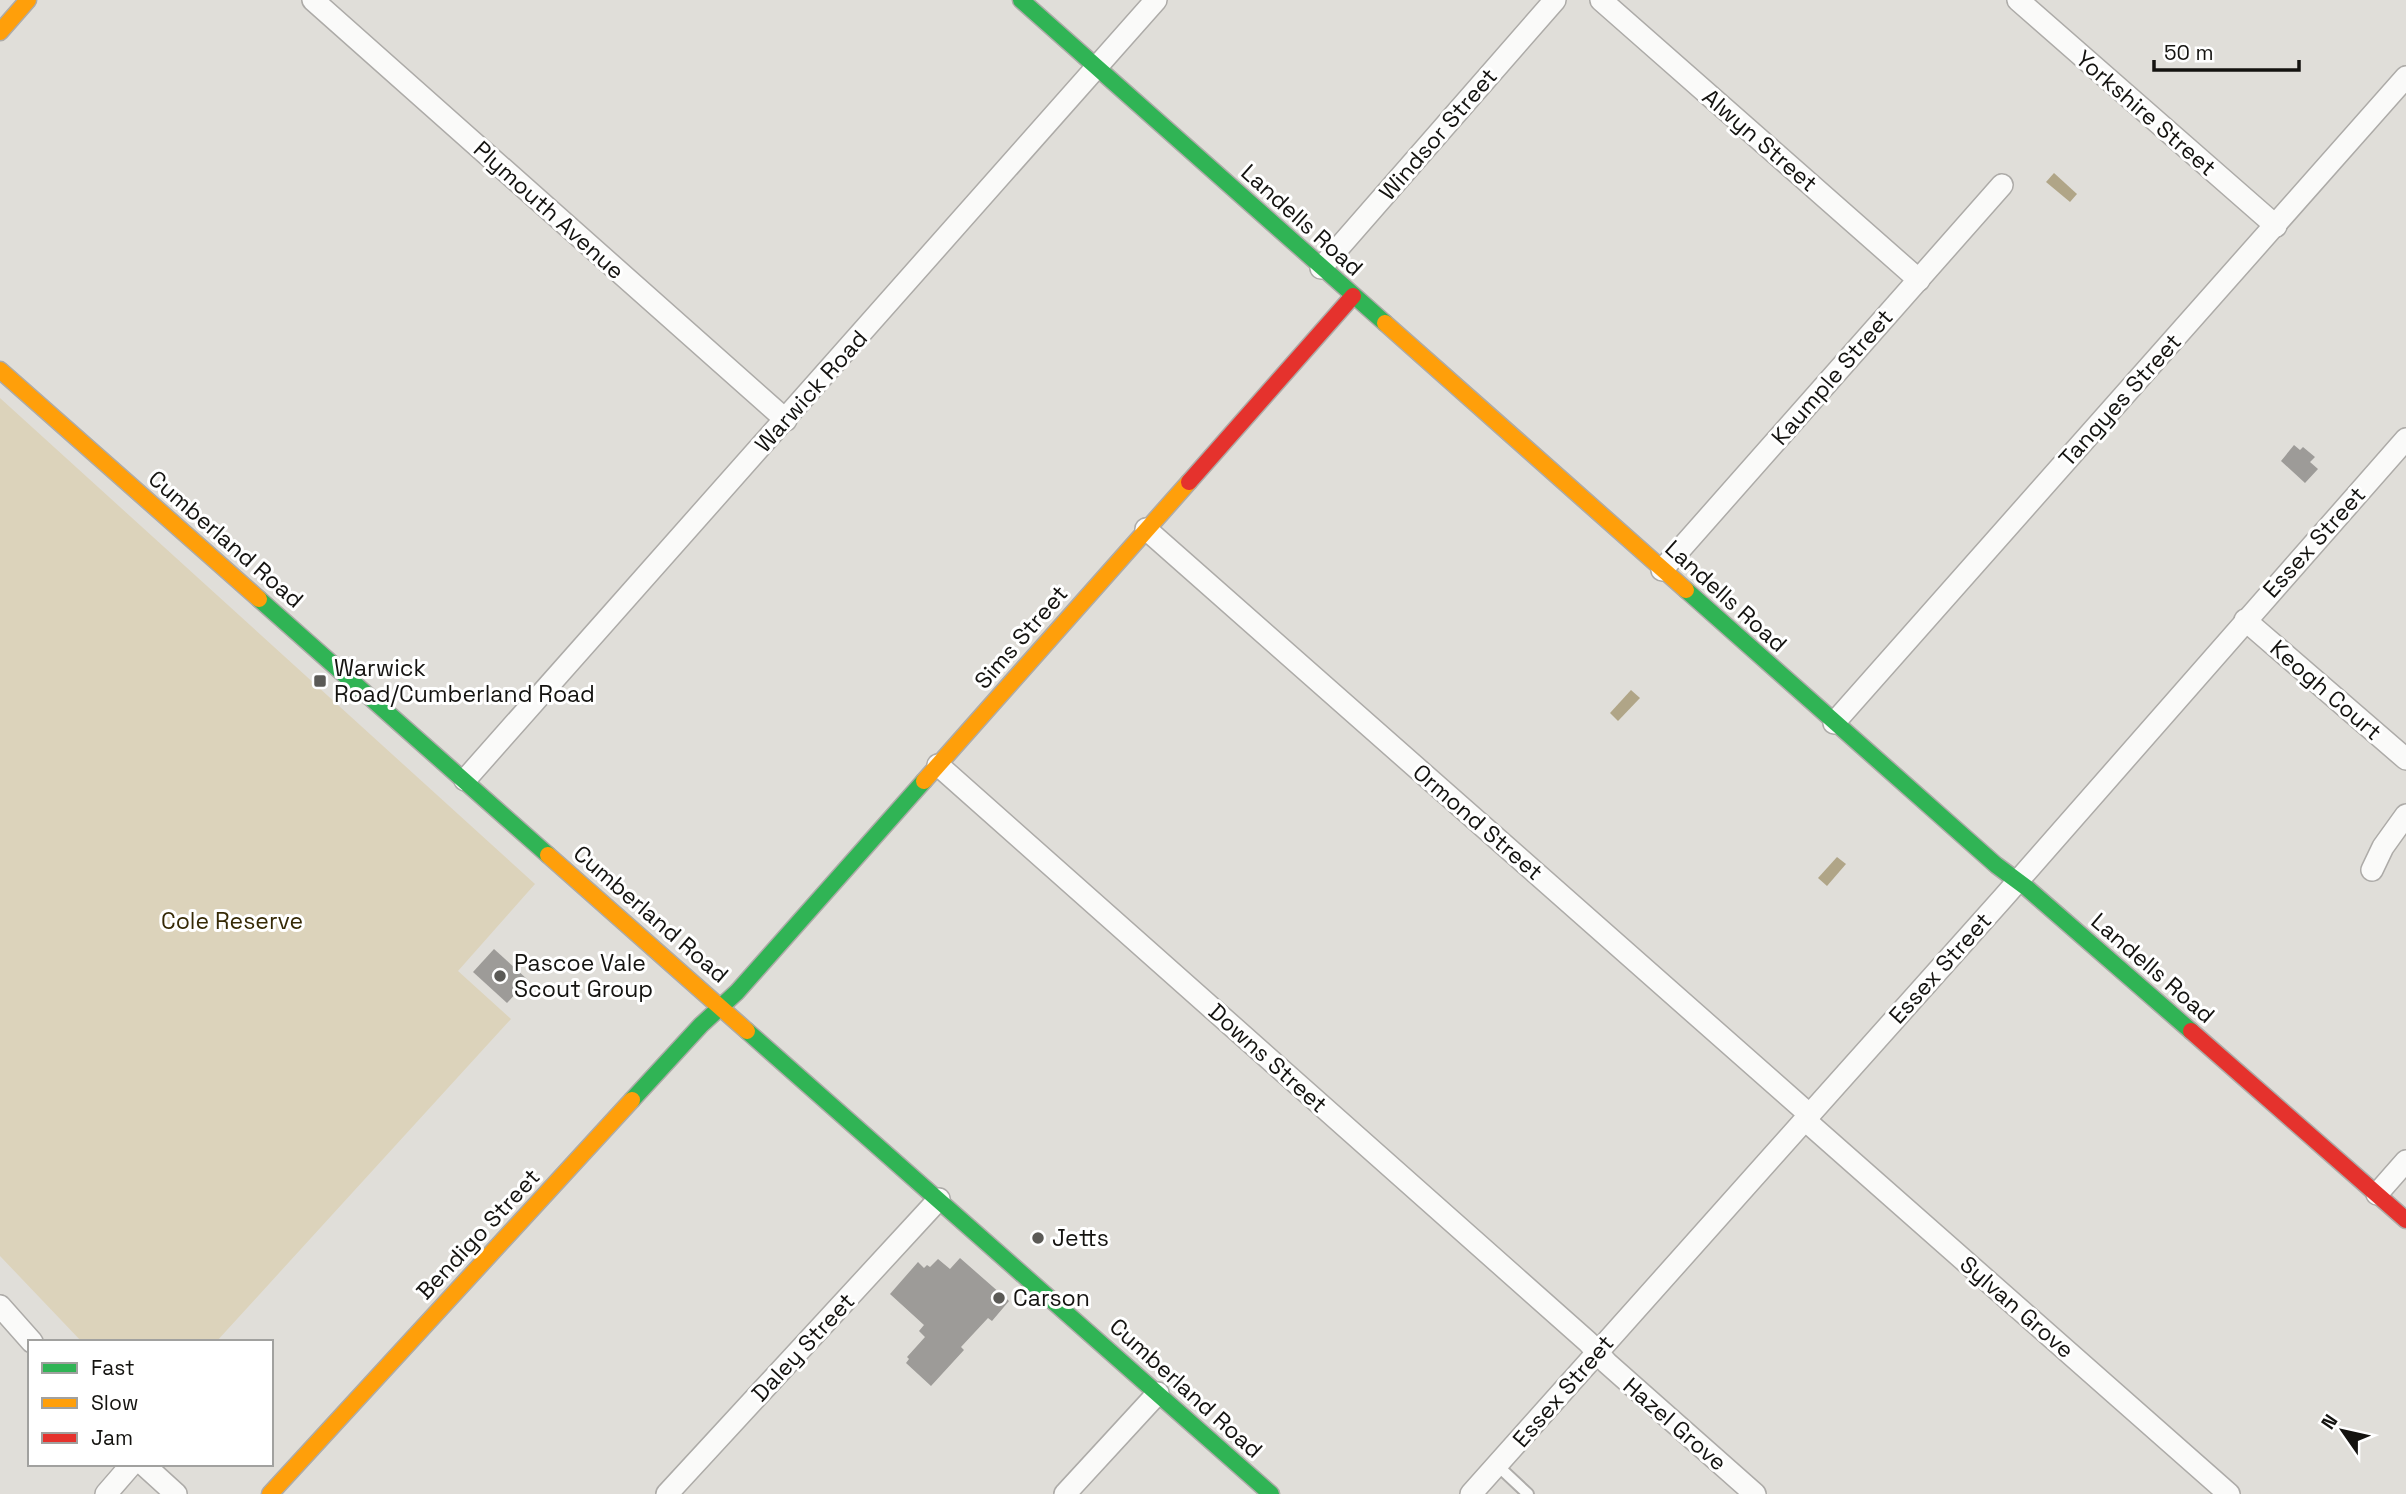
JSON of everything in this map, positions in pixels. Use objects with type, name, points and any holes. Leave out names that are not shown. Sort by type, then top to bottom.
[{"type":"street","points":[[0,32],[28,0]]},
{"type":"street","name":"Plymouth Avenue","points":[[313,0],[786,419]]},
{"type":"street","name":"Landells Road","points":[[1021,0],[1834,723],[2406,1220]]},
{"type":"street","name":"Warwick Road","points":[[465,780],[1156,0]]},
{"type":"street","name":"Windsor Street","points":[[1321,268],[1555,0]]},
{"type":"street","name":"Alwyn Street","points":[[1601,0],[1919,280]]},
{"type":"street","name":"Yorkshire Street","points":[[2018,0],[2276,226]]},
{"type":"street","name":"Tangyes Street","points":[[1834,723],[2406,77]]},
{"type":"street","name":"Kaumple Street","points":[[1662,570],[2002,185]]},
{"type":"street","name":"Sims Street","points":[[721,1007],[1353,296]]},
{"type":"street","name":"Cumberland Road","points":[[0,370],[1271,1494]]},
{"type":"street","name":"Essex Street","points":[[1471,1494],[2017,882],[2406,439]]},
{"type":"street","name":"Ormond Street","points":[[1146,528],[1807,1117]]},
{"type":"street","name":"Keogh Court","points":[[2245,620],[2406,759]]},
{"type":"street","name":"Downs Street","points":[[938,765],[1597,1352]]},
{"type":"street","points":[[2372,870],[2383,847],[2406,815]]},
{"type":"street","name":"Bendigo Street","points":[[270,1494],[701,1025],[721,1007]]},
{"type":"street","name":"Sylvan Grove","points":[[1807,1117],[2229,1494]]},
{"type":"street","points":[[2376,1194],[2406,1161]]},
{"type":"street","name":"Daley Street","points":[[667,1494],[939,1199]]},
{"type":"street","points":[[0,1306],[30,1340]]},
{"type":"street","name":"Hazel Grove","points":[[1597,1352],[1755,1494]]},
{"type":"street","points":[[1065,1494],[1158,1393]]},
{"type":"street","points":[[106,1494],[130,1466]]},
{"type":"street","points":[[145,1466],[176,1494]]},
{"type":"lane","points":[[1497,1465],[1528,1494]]},
{"type":"green space","name":"Cole Reserve","points":[[0,398],[535,884],[458,971],[511,1019],[218,1340],[80,1340],[0,1256]]},
{"type":"shaded area","points":[[2054,173],[2077,194],[2070,202],[2046,182]]},
{"type":"shaded area","points":[[1631,690],[1640,698],[1618,721],[1610,713]]},
{"type":"shaded area","points":[[1837,857],[1846,864],[1827,886],[1818,878]]},
{"type":"building","points":[[2294,445],[2300,450],[2303,447],[2315,457],[2310,462],[2318,469],[2305,483],[2281,461]]},
{"type":"building","name":"Pascoe Vale Scout Group","points":[[494,949],[528,980],[507,1003],[473,972]]},
{"type":"building","points":[[960,1258],[1009,1301],[992,1321],[988,1318],[961,1347],[964,1350],[931,1386],[906,1363],[909,1359],[907,1357],[925,1337],[919,1331],[924,1325],[890,1294],[918,1262],[924,1268],[927,1265],[930,1267],[938,1259],[950,1269]]},
{"type":"traffic: fast","points":[[1021,0],[1385,323]]},
{"type":"traffic: fast","points":[[1686,590],[1996,865],[2027,888],[2191,1031]]},
{"type":"traffic: fast","points":[[259,599],[548,855]]},
{"type":"traffic: fast","points":[[632,1100],[701,1025],[737,992],[924,781]]},
{"type":"traffic: fast","points":[[747,1031],[1271,1494]]},
{"type":"traffic: slow","points":[[0,32],[28,0]]},
{"type":"traffic: slow","points":[[1385,323],[1686,590]]},
{"type":"traffic: slow","points":[[0,370],[259,599]]},
{"type":"traffic: slow","points":[[924,781],[1189,482]]},
{"type":"traffic: slow","points":[[548,855],[747,1031]]},
{"type":"traffic: slow","points":[[270,1494],[632,1100]]},
{"type":"traffic: jam","points":[[1189,482],[1353,296]]},
{"type":"traffic: jam","points":[[2191,1031],[2406,1220]]},
{"type":"place","name":"Warwick Road/Cumberland Road","points":[[320,681]]},
{"type":"place","name":"Pascoe Vale Scout Group","points":[[500,976]]},
{"type":"place","name":"Jetts","points":[[1038,1238]]},
{"type":"place","name":"Carson","points":[[999,1298]]}]
